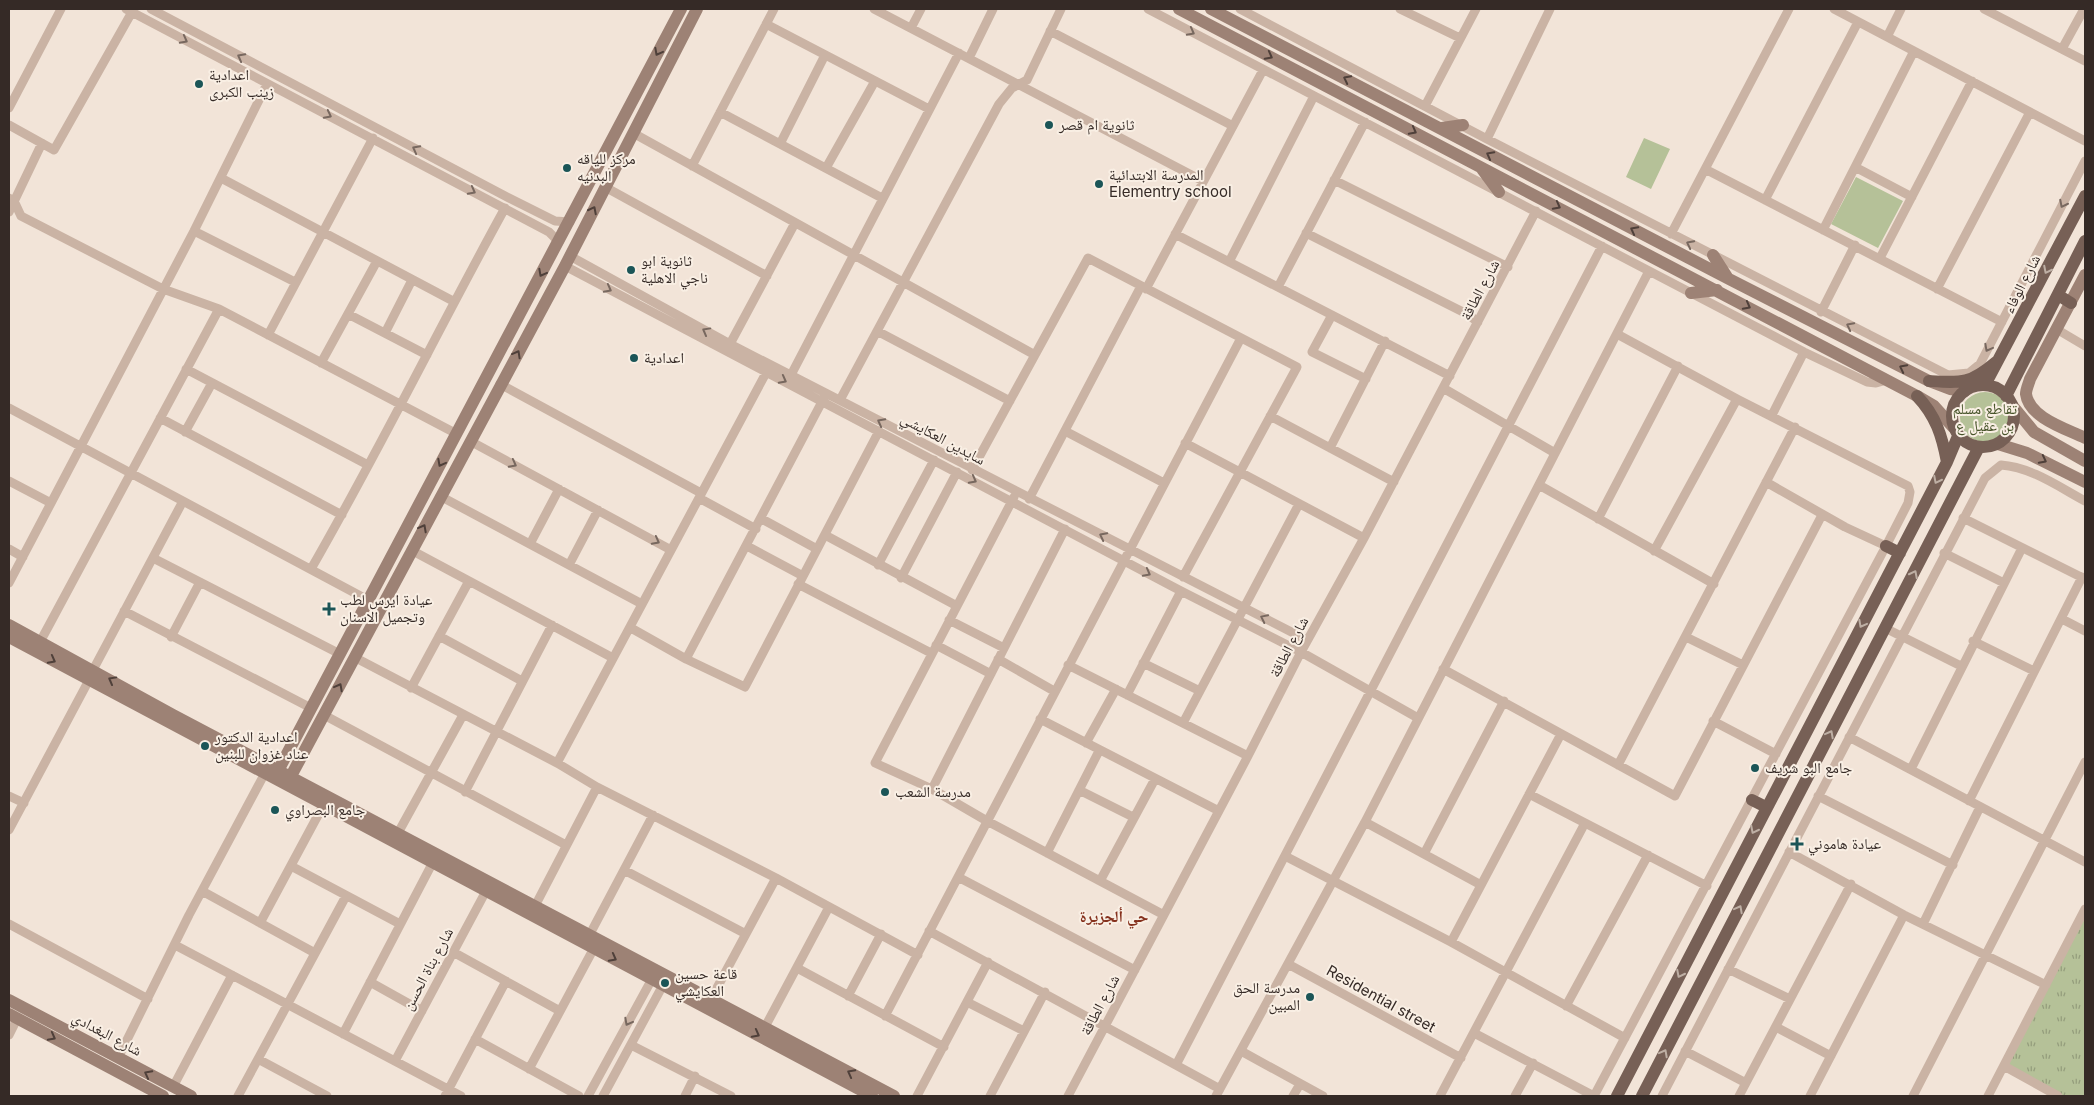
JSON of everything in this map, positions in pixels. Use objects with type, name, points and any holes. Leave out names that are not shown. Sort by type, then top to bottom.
[{"type":"main road","name":"شارع الوفاء","points":[[1985,385],[2002,357],[2085,196]]},
{"type":"main road","points":[[2084,244],[2074,253],[2067,248],[2067,242],[2085,207]]},
{"type":"main road","points":[[2009,400],[2084,244]]},
{"type":"main road","points":[[2058,295],[2071,303]]},
{"type":"main road","points":[[1929,381],[1957,383],[1969,381],[2002,357]]},
{"type":"main road","points":[[1617,1096],[1946,462],[1955,431],[1953,407],[1965,391],[1985,385],[2000,391],[2009,400],[2013,422],[2010,430],[1998,444],[1979,448],[1971,446],[1955,431]]},
{"type":"main road","points":[[1917,396],[1935,418],[1941,432],[1946,462]]},
{"type":"main road","points":[[1642,1096],[1979,448]]},
{"type":"main road","points":[[1886,546],[1900,553]]},
{"type":"main road","points":[[1876,596],[1885,591],[1894,596],[1894,602],[1879,633],[1877,644]]},
{"type":"main road","points":[[1752,800],[1766,807]]},
{"type":"street","points":[[9,108],[61,9]]},
{"type":"street","points":[[151,9],[555,221],[570,222]]},
{"type":"street","points":[[279,769],[681,9]]},
{"type":"street","points":[[291,776],[567,261],[697,9]]},
{"type":"street","points":[[692,166],[774,9]]},
{"type":"street","points":[[874,9],[1021,84],[1203,181]]},
{"type":"street","points":[[911,28],[921,9]]},
{"type":"street","points":[[969,58],[994,9]]},
{"type":"street","points":[[840,400],[999,104],[1012,88],[1027,80],[1061,9]]},
{"type":"street","points":[[1148,9],[1804,352],[1867,382],[1876,383],[1886,380]]},
{"type":"street","points":[[1179,9],[1917,396],[1934,406],[1955,431]]},
{"type":"street","points":[[1211,9],[1442,128],[1729,280],[1929,381],[1950,389],[1965,391]]},
{"type":"street","points":[[1240,9],[1258,13],[1487,139],[1941,373],[1955,376],[1969,373],[1980,364],[2085,160]]},
{"type":"street","points":[[1400,9],[1460,38]]},
{"type":"street","points":[[1425,106],[1476,9]]},
{"type":"street","points":[[1487,139],[1550,9]]},
{"type":"street","points":[[1671,234],[1789,9]]},
{"type":"street","points":[[1834,9],[2085,141]]},
{"type":"street","points":[[1887,37],[1901,9]]},
{"type":"street","points":[[1984,9],[2085,61]]},
{"type":"street","points":[[2062,49],[2084,9]]},
{"type":"street","points":[[9,125],[54,150],[129,10],[505,208],[549,232],[559,242]]},
{"type":"street","points":[[162,28],[167,18]]},
{"type":"street","points":[[1226,33],[1232,28],[1232,19]]},
{"type":"street","points":[[1765,200],[1858,22]]},
{"type":"street","points":[[766,24],[929,109]]},
{"type":"street","points":[[1249,45],[1248,37],[1254,30]]},
{"type":"street","points":[[1050,31],[1233,126]]},
{"type":"street","points":[[1824,230],[1914,51]]},
{"type":"street","points":[[791,374],[959,53]]},
{"type":"street","points":[[780,144],[825,55]]},
{"type":"street","points":[[1029,499],[1263,70]]},
{"type":"street","points":[[826,168],[875,81]]},
{"type":"street","points":[[1880,258],[1972,82]]},
{"type":"street","points":[[9,583],[194,231],[267,84]]},
{"type":"street","points":[[638,90],[645,96],[652,95]]},
{"type":"street","points":[[1228,262],[1314,96]]},
{"type":"street","points":[[720,112],[882,198]]},
{"type":"street","points":[[1938,288],[2030,112]]},
{"type":"street","points":[[624,117],[634,116],[639,122]]},
{"type":"street","points":[[1278,287],[1365,122]]},
{"type":"street","points":[[1442,128],[1463,125]]},
{"type":"street","points":[[633,133],[1035,355]]},
{"type":"street","points":[[268,335],[373,138]]},
{"type":"street","points":[[9,212],[12,200],[42,143]]},
{"type":"street","points":[[1479,165],[1499,192]]},
{"type":"street","points":[[1855,167],[1912,197]]},
{"type":"street","points":[[1705,168],[2002,322]]},
{"type":"street","points":[[221,178],[453,301]]},
{"type":"street","points":[[1334,180],[1508,266]]},
{"type":"street","points":[[605,187],[768,276]]},
{"type":"street","points":[[12,200],[21,216],[163,288],[219,309],[457,434]]},
{"type":"street","points":[[311,569],[401,405],[453,301],[505,208]]},
{"type":"street","name":"شارع الطاقة","points":[[1068,1096],[1248,756],[1307,640],[1394,482],[1536,211]]},
{"type":"street","points":[[549,232],[555,221]]},
{"type":"street","points":[[730,344],[796,223]]},
{"type":"street","points":[[194,231],[295,282]]},
{"type":"street","points":[[1306,233],[1467,314],[1478,322]]},
{"type":"street","points":[[1175,234],[1450,376]]},
{"type":"street","points":[[1822,312],[1855,245]]},
{"type":"street","points":[[1176,1065],[1602,246]]},
{"type":"street","points":[[1713,256],[1729,280]]},
{"type":"street","points":[[972,470],[1088,258],[1297,367],[1183,577]]},
{"type":"street","name":"سايدين العكايشي","points":[[567,261],[791,374],[879,431],[897,435],[972,470],[1307,640]]},
{"type":"street","name":"سايدين العكايشي","points":[[567,261],[766,371],[825,397],[840,400],[934,460],[1181,591],[1301,652],[1418,718]]},
{"type":"street","points":[[322,363],[377,262]]},
{"type":"street","points":[[929,931],[1045,992],[1104,1027],[1176,1065],[1218,1092],[1365,822],[1650,271]]},
{"type":"street","points":[[2085,275],[2058,330],[2030,379],[2026,392],[2033,409],[2085,438]]},
{"type":"street","points":[[385,333],[412,280]]},
{"type":"street","points":[[1691,292],[1717,290]]},
{"type":"street","points":[[40,642],[219,309]]},
{"type":"street","points":[[348,314],[427,355]]},
{"type":"street","points":[[1332,314],[1312,352],[1366,379]]},
{"type":"street","points":[[2058,330],[2085,346]]},
{"type":"street","points":[[877,331],[1010,401]]},
{"type":"street","points":[[1474,1033],[1594,1096],[1707,886],[1908,503],[1910,492],[1908,486],[1617,334]]},
{"type":"street","points":[[885,1016],[1241,338]]},
{"type":"street","points":[[1330,448],[1385,341]]},
{"type":"street","points":[[1772,415],[1804,352]]},
{"type":"street","points":[[1598,519],[1678,366]]},
{"type":"street","points":[[186,369],[368,465]]},
{"type":"street","points":[[557,763],[631,628],[766,371]]},
{"type":"street","points":[[185,432],[212,383]]},
{"type":"street","points":[[500,384],[700,495],[756,529]]},
{"type":"street","points":[[1443,388],[1555,453]]},
{"type":"street","points":[[686,659],[762,519],[825,397]]},
{"type":"street","points":[[1654,551],[1737,398]]},
{"type":"street","points":[[2009,400],[2034,432],[2085,461]]},
{"type":"street","points":[[473,404],[478,409],[488,408]]},
{"type":"street","points":[[9,408],[368,600]]},
{"type":"street","points":[[1270,416],[1394,482]]},
{"type":"street","points":[[160,418],[342,515]]},
{"type":"street","points":[[464,421],[470,421],[477,428]]},
{"type":"street","points":[[1618,765],[1796,427]]},
{"type":"street","points":[[631,628],[686,659],[745,687],[879,431]]},
{"type":"street","points":[[1065,431],[1164,483]]},
{"type":"street","points":[[470,441],[671,550]]},
{"type":"street","points":[[1186,443],[1364,538]]},
{"type":"street","points":[[1998,444],[2027,453],[2085,482]]},
{"type":"street","points":[[878,565],[934,460]]},
{"type":"street","points":[[1662,1096],[1985,478],[2001,465],[2014,466],[2032,473],[2085,501]]},
{"type":"street","points":[[901,578],[957,472]]},
{"type":"street","points":[[9,481],[51,503]]},
{"type":"street","points":[[1766,482],[1822,515],[1886,546]]},
{"type":"street","points":[[1539,485],[1714,584]]},
{"type":"street","points":[[530,544],[559,489]]},
{"type":"street","points":[[1016,492],[875,763],[932,789],[987,821],[1164,915]]},
{"type":"street","points":[[440,496],[642,604]]},
{"type":"street","points":[[9,830],[183,501]]},
{"type":"street","points":[[1183,723],[1299,504]]},
{"type":"street","points":[[569,565],[598,510]]},
{"type":"street","points":[[1443,669],[1675,796],[1822,515]]},
{"type":"street","points":[[1963,518],[2084,578],[2034,671],[1969,801]]},
{"type":"street","points":[[762,519],[817,549]]},
{"type":"street","points":[[932,789],[1065,530]]},
{"type":"street","points":[[825,535],[901,578],[957,606]]},
{"type":"street","points":[[747,546],[803,576]]},
{"type":"street","points":[[1911,769],[1973,641],[2022,548]]},
{"type":"street","points":[[9,549],[23,557]]},
{"type":"street","points":[[411,550],[613,658]]},
{"type":"street","points":[[1944,554],[2004,584]]},
{"type":"street","points":[[153,558],[340,654]]},
{"type":"street","points":[[411,688],[469,581]]},
{"type":"street","points":[[171,637],[200,582]]},
{"type":"street","points":[[798,584],[990,674]]},
{"type":"street","points":[[1127,695],[1181,591]]},
{"type":"street","points":[[124,612],[311,708]]},
{"type":"street","points":[[2062,619],[2085,631]]},
{"type":"street","points":[[949,620],[1004,648]]},
{"type":"street","points":[[9,625],[40,642],[91,675]]},
{"type":"street","points":[[465,792],[552,625]]},
{"type":"street","points":[[1885,628],[1961,666]]},
{"type":"street","points":[[439,636],[522,681]]},
{"type":"street","points":[[1686,636],[1743,665]]},
{"type":"street","points":[[9,637],[91,675],[183,725],[265,773],[433,862],[464,874]]},
{"type":"street","points":[[1973,641],[2034,671]]},
{"type":"street","points":[[354,657],[557,763],[597,787],[776,878],[918,955]]},
{"type":"street","points":[[998,659],[1054,691]]},
{"type":"street","points":[[1143,663],[1200,691]]},
{"type":"street","points":[[1068,665],[1248,756]]},
{"type":"street","points":[[1086,743],[1116,689]]},
{"type":"street","points":[[1424,854],[1504,701]]},
{"type":"street","points":[[324,715],[566,845]]},
{"type":"street","points":[[398,833],[462,715]]},
{"type":"street","points":[[1040,719],[1219,811]]},
{"type":"street","points":[[1714,721],[1776,754]]},
{"type":"street","points":[[183,725],[279,769],[398,833],[481,884],[594,948],[663,985],[787,1045],[872,1096]]},
{"type":"street","points":[[1451,942],[1561,734]]},
{"type":"street","points":[[1849,737],[2085,862]]},
{"type":"street","points":[[290,748],[295,755],[302,756]]},
{"type":"street","points":[[1047,853],[1100,751]]},
{"type":"street","points":[[1916,1095],[2085,762]]},
{"type":"street","points":[[118,1058],[202,891],[265,773]]},
{"type":"street","points":[[1100,881],[1155,779]]},
{"type":"street","points":[[535,906],[597,787]]},
{"type":"street","points":[[1079,790],[1133,817]]},
{"type":"street","points":[[1529,794],[1707,886]]},
{"type":"street","points":[[9,796],[24,803]]},
{"type":"street","points":[[1818,796],[1952,865]]},
{"type":"street","points":[[260,923],[324,804]]},
{"type":"street","points":[[1923,924],[1980,807]]},
{"type":"street","points":[[590,934],[653,815]]},
{"type":"street","points":[[1365,822],[1481,885]]},
{"type":"street","points":[[1440,1096],[1585,823]]},
{"type":"street","points":[[1789,852],[1851,884],[1904,915],[2046,985]]},
{"type":"street","points":[[1566,1006],[1648,855]]},
{"type":"street","points":[[1285,856],[1451,942],[1625,1038]]},
{"type":"street","points":[[343,1034],[433,862]]},
{"type":"street","points":[[291,866],[400,924]]},
{"type":"street","points":[[624,870],[746,934]]},
{"type":"street","points":[[958,877],[1135,970]]},
{"type":"street","points":[[711,999],[776,878]]},
{"type":"street","points":[[481,884],[535,906],[590,934],[765,1027],[787,1045]]},
{"type":"street","name":"شارع بناة الحسن","points":[[395,1061],[454,952],[481,884]]},
{"type":"street","points":[[1739,1096],[1851,884]]},
{"type":"street","points":[[202,891],[315,953]]},
{"type":"street","points":[[238,1096],[346,896]]},
{"type":"street","points":[[765,1027],[829,907]]},
{"type":"street","points":[[1988,1096],[2085,909]]},
{"type":"street","points":[[1810,1096],[1904,915]]},
{"type":"street","points":[[9,924],[148,999]]},
{"type":"street","points":[[848,996],[881,934]]},
{"type":"street","points":[[175,945],[395,1061],[447,1093],[461,1096]]},
{"type":"street","points":[[529,1069],[594,948]]},
{"type":"street","points":[[454,952],[560,1011]]},
{"type":"street","points":[[918,1096],[988,962]]},
{"type":"street","name":"Residential street","points":[[1288,964],[1461,1058]]},
{"type":"street","points":[[797,968],[944,1047]]},
{"type":"street","points":[[1728,969],[1790,999]]},
{"type":"street","points":[[168,1092],[232,975]]},
{"type":"street","points":[[588,1096],[652,979]]},
{"type":"street","points":[[447,1093],[506,981]]},
{"type":"street","points":[[370,982],[422,1011]]},
{"type":"street","points":[[604,1096],[663,985]]},
{"type":"street","points":[[990,1096],[1045,992]]},
{"type":"street","name":"شارع البغدادي","points":[[9,1000],[118,1058],[168,1092]]},
{"type":"street","points":[[967,1002],[1024,1031]]},
{"type":"street","points":[[9,1036],[13,1017]]},
{"type":"street","name":"شارع البغدادي","points":[[13,1017],[168,1092],[191,1096]]},
{"type":"street","points":[[1776,1027],[1831,1056]]},
{"type":"street","points":[[475,1039],[579,1096]]},
{"type":"street","points":[[631,1045],[731,1096]]},
{"type":"street","points":[[1241,1051],[1323,1096]]},
{"type":"street","points":[[1685,1051],[1746,1083]]},
{"type":"street","points":[[799,1052],[894,1096]]},
{"type":"street","points":[[258,1059],[327,1096]]},
{"type":"street","points":[[1515,1096],[1532,1063]]},
{"type":"street","points":[[2004,1066],[2058,1096]]},
{"type":"street","points":[[685,1096],[695,1076]]},
{"type":"street","points":[[1294,1096],[1300,1084]]},
{"type":"green space","points":[[1644,138],[1670,149],[1651,189],[1626,177]]},
{"type":"green space","points":[[1856,177],[1903,201],[1878,248],[1831,224]]},
{"type":"green space","name":"تقاطع مسلم بن عقيل ع","points":[[1985,392],[1999,396],[2006,403],[2010,417],[2006,431],[1999,438],[1985,442],[1971,438],[1964,431],[1960,417],[1964,403],[1971,396]]},
{"type":"green space","points":[[2085,909],[2085,1096],[2058,1096],[2004,1066]]},
{"type":"place","name":"اعدادية زينب الكبرى","points":[[199,84]]},
{"type":"place","name":"ثانوية ام قصر","points":[[1049,125]]},
{"type":"place","name":"مركز للياقه البدنيه","points":[[567,168]]},
{"type":"place","name":"المدرسة الابتدائية Elementry school","points":[[1099,184]]},
{"type":"place","name":"ثانوية ابو ناجي الاهلية","points":[[631,270]]},
{"type":"place","name":"اعدادية","points":[[634,358]]},
{"type":"place","name":"عيادة ايرس لطب وتجميل الاسنان","points":[[329,609]]},
{"type":"place","name":"اعدادية الدكتور عناد غزوان للبنين","points":[[205,746]]},
{"type":"place","name":"جامع البو شريف","points":[[1755,768]]},
{"type":"place","name":"مدرسة الشعب","points":[[885,792]]},
{"type":"place","name":"جامع البصراوي","points":[[275,810]]},
{"type":"place","name":"عيادة هاموني","points":[[1797,844]]},
{"type":"place","name":"قاعة حسين العكايشي","points":[[665,983]]},
{"type":"place","name":"مدرسة الحق المبين","points":[[1310,997]]},
{"type":"district","name":"حي ألجزيرة","points":[[1114,916]]}]
